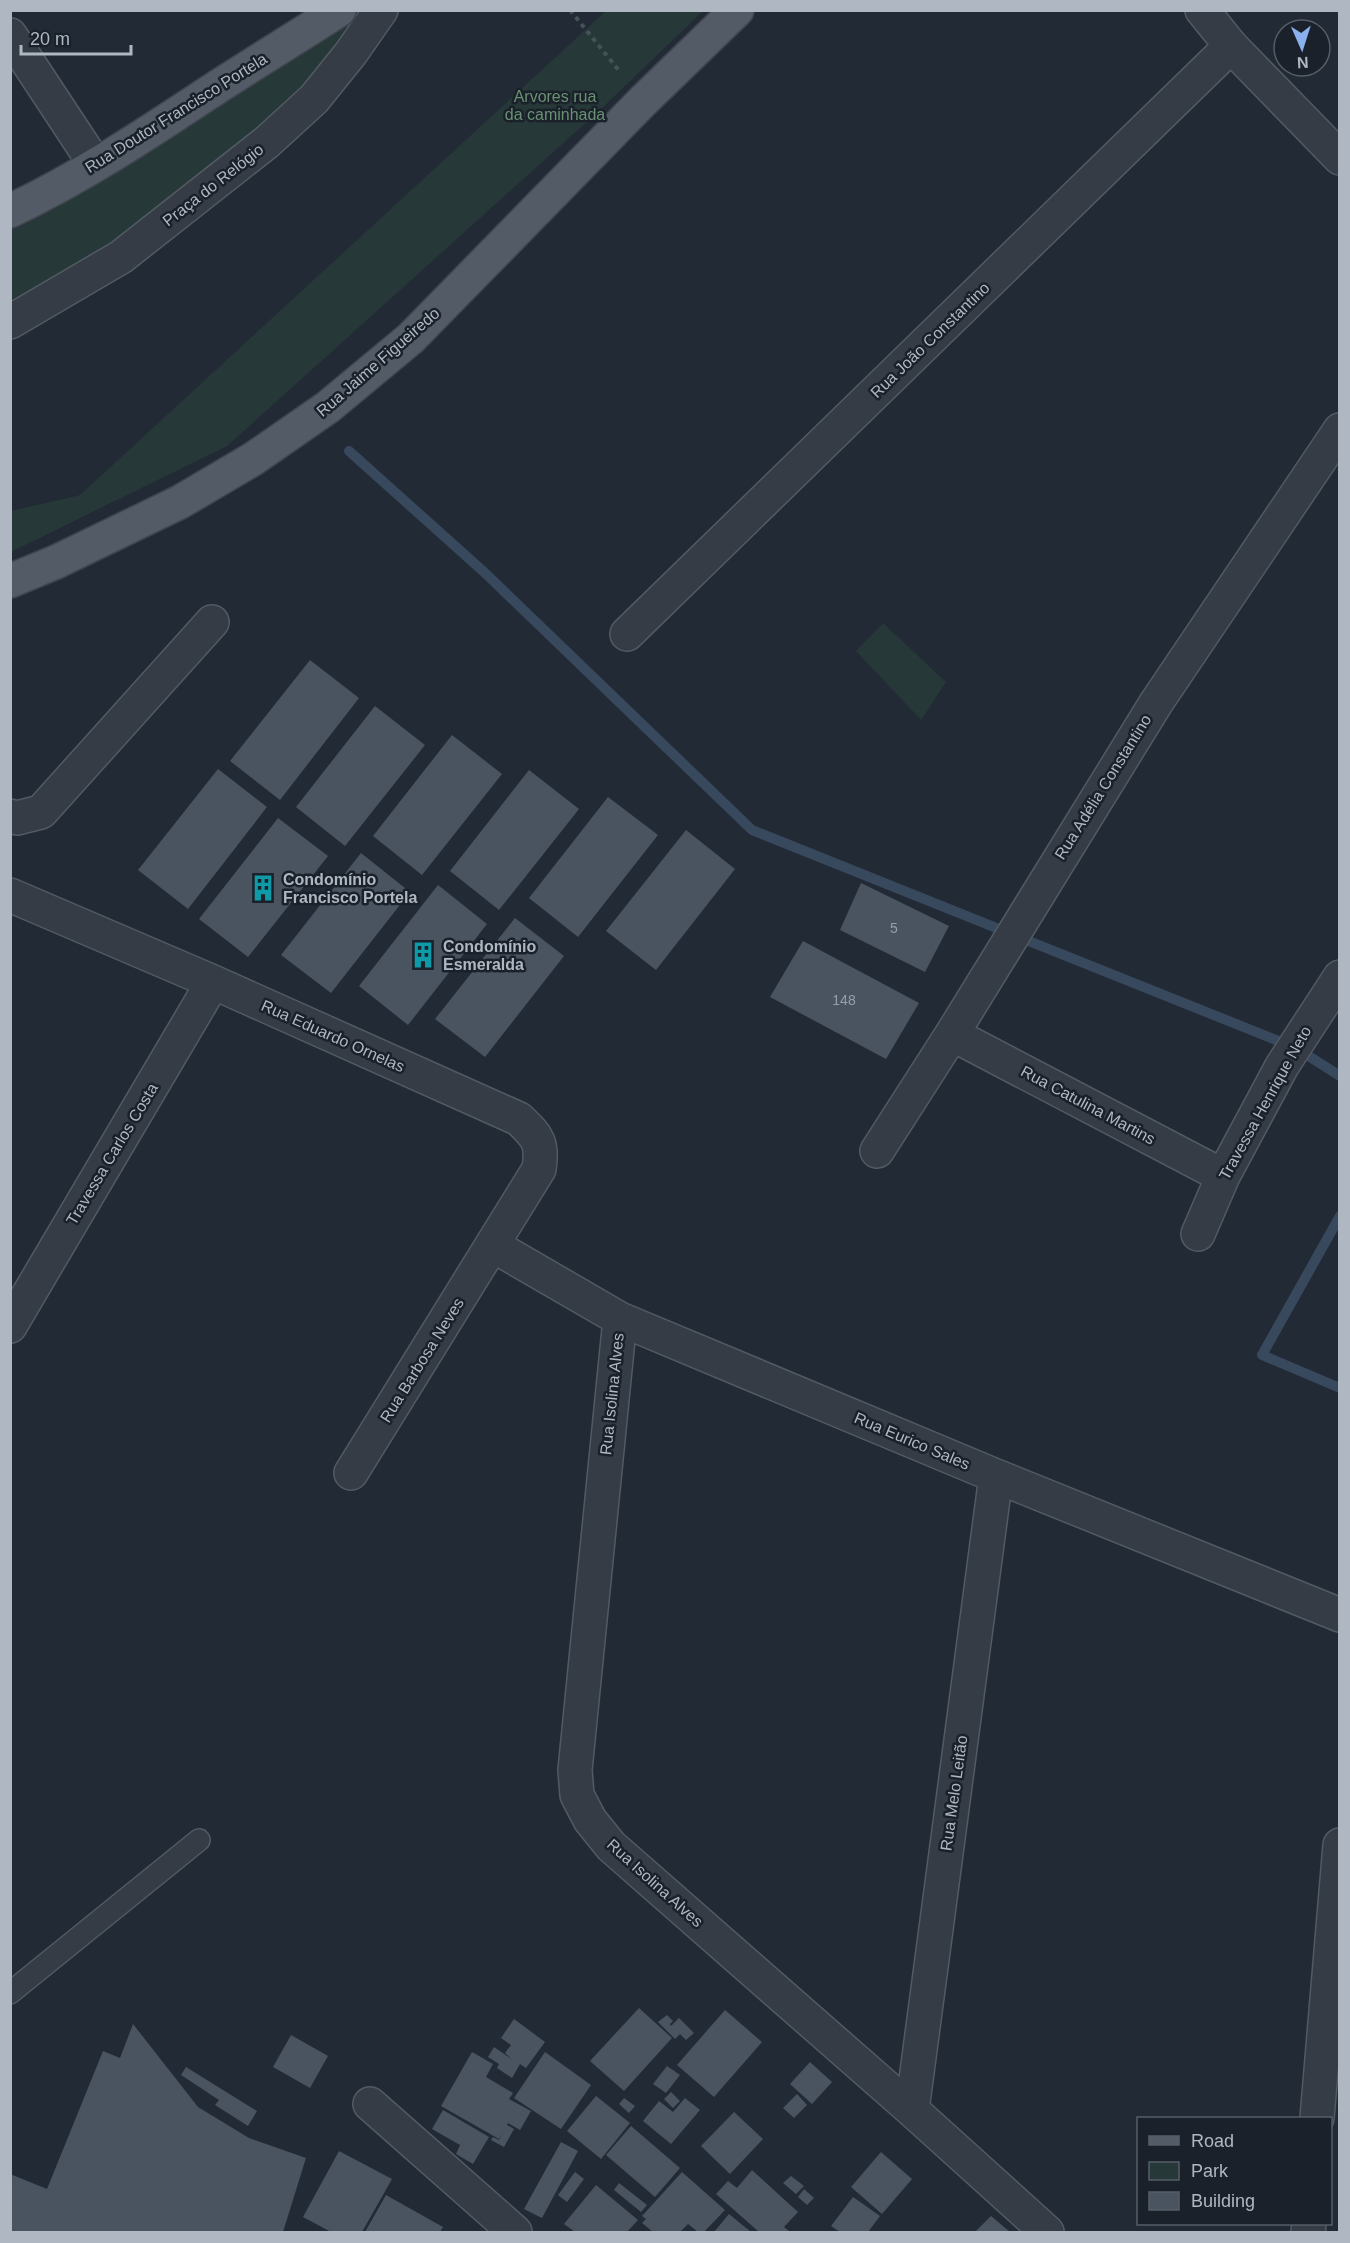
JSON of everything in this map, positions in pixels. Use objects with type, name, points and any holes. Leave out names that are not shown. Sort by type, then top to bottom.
[{"type":"main road","name":"Rua Doutor Francisco Portela","points":[[10,211],[43,196],[145,136],[339,10]]},
{"type":"main road","name":"Rua Jaime Figueiredo","points":[[10,581],[56,562],[180,502],[253,459],[328,407],[411,338],[642,101],[737,10]]},
{"type":"street","name":"Praça do Relógio","points":[[10,322],[121,257],[267,142],[314,99],[351,53],[381,10]]},
{"type":"street","points":[[1202,10],[1231,46],[1340,158]]},
{"type":"street","points":[[10,35],[95,164]]},
{"type":"street","name":"Rua João Constantino","points":[[627,634],[1231,46]]},
{"type":"street","name":"Rua Adélia Constantino","points":[[877,1151],[952,1034],[1156,703],[1340,430]]},
{"type":"street","points":[[10,816],[17,818],[41,812],[212,622]]},
{"type":"street","name":"Rua Eduardo Ornelas","points":[[10,895],[213,982],[519,1119],[535,1134],[542,1151],[539,1170],[494,1246]]},
{"type":"street","name":"Travessa Henrique Neto","points":[[1198,1234],[1223,1176],[1282,1066],[1340,977]]},
{"type":"street","name":"Travessa Carlos Costa","points":[[10,1326],[213,982]]},
{"type":"street","name":"Rua Catulina Martins","points":[[952,1034],[1223,1176]]},
{"type":"street","name":"Rua Eurico Sales","points":[[494,1246],[620,1319],[996,1476],[1340,1615]]},
{"type":"street","name":"Rua Barbosa Neves","points":[[351,1473],[494,1246]]},
{"type":"street","name":"Rua Isolina Alves","points":[[620,1319],[575,1770],[577,1795],[590,1820],[611,1846],[912,2110],[1047,2232]]},
{"type":"street","name":"Rua Melo Leitão","points":[[912,2110],[996,1476]]},
{"type":"street","points":[[1317,2117],[1340,1845]]},
{"type":"street","points":[[370,2104],[515,2232]]},
{"type":"lane","points":[[10,1993],[199,1840]]},
{"type":"path","points":[[570,10],[642,101]]},
{"type":"green space","name":"Arvores rua da caminhada","points":[[607,10],[703,11],[600,110],[227,446],[11,552],[11,511],[80,495]]},
{"type":"green space","points":[[355,15],[311,85],[170,205],[11,309],[11,226]]},
{"type":"green space","points":[[883,623],[946,682],[921,720],[856,651]]},
{"type":"building","points":[[310,660],[359,698],[280,800],[230,761]]},
{"type":"building","points":[[375,706],[425,745],[345,846],[296,807]]},
{"type":"building","points":[[452,735],[502,774],[422,875],[373,836]]},
{"type":"building","points":[[218,769],[267,807],[188,909],[138,870]]},
{"type":"building","points":[[529,770],[579,809],[499,910],[450,871]]},
{"type":"building","points":[[608,797],[658,835],[578,937],[529,898]]},
{"type":"building","name":"Condomínio Francisco Portela","points":[[278,818],[328,856],[248,957],[199,919]]},
{"type":"building","points":[[686,830],[735,869],[656,970],[606,931]]},
{"type":"building","points":[[361,853],[410,892],[331,993],[281,955]]},
{"type":"building","points":[[861,883],[949,926],[925,972],[840,930]]},
{"type":"building","name":"Condomínio Esmeralda","points":[[438,885],[487,924],[408,1025],[359,986]]},
{"type":"building","points":[[515,918],[564,956],[485,1057],[435,1019]]},
{"type":"building","points":[[803,941],[919,1003],[886,1059],[770,997]]},
{"type":"building","points":[[639,2008],[672,2038],[624,2091],[590,2061]]},
{"type":"building","points":[[725,2010],[762,2042],[714,2097],[677,2065]]},
{"type":"building","points":[[667,2015],[673,2021],[671,2026],[679,2018],[694,2033],[686,2040],[680,2034],[675,2039],[658,2022]]},
{"type":"building","points":[[514,2019],[545,2042],[526,2068],[520,2064],[512,2078],[497,2068],[499,2064],[488,2057],[494,2047],[513,2060],[505,2053],[511,2045],[501,2038]]},
{"type":"building","points":[[133,2024],[198,2107],[249,2138],[306,2158],[283,2232],[16,2232],[10,2230],[10,2174],[47,2189],[103,2051],[120,2058]]},
{"type":"building","points":[[291,2035],[328,2056],[310,2088],[273,2067]]},
{"type":"building","points":[[472,2052],[493,2064],[486,2077],[513,2093],[509,2099],[531,2111],[520,2130],[508,2123],[507,2125],[514,2129],[504,2147],[491,2140],[493,2137],[499,2140],[503,2132],[499,2139],[441,2106]]},
{"type":"building","points":[[545,2052],[591,2085],[561,2129],[514,2098]]},
{"type":"building","points":[[810,2062],[832,2082],[812,2104],[790,2084]]},
{"type":"building","points":[[667,2066],[680,2075],[666,2093],[653,2084]]},
{"type":"building","points":[[186,2067],[257,2111],[248,2126],[215,2105],[219,2100],[181,2075]]},
{"type":"building","points":[[671,2092],[680,2101],[673,2108],[664,2099]]},
{"type":"building","points":[[797,2094],[807,2105],[794,2118],[783,2108]]},
{"type":"building","points":[[596,2096],[630,2123],[601,2159],[567,2131]]},
{"type":"building","points":[[624,2098],[635,2106],[629,2113],[619,2104]]},
{"type":"building","points":[[685,2098],[700,2110],[671,2144],[643,2121],[659,2101],[673,2112]]},
{"type":"building","points":[[443,2110],[489,2137],[473,2164],[456,2154],[460,2145],[432,2129]]},
{"type":"building","points":[[734,2112],[763,2139],[730,2174],[701,2146]]},
{"type":"building","points":[[631,2126],[680,2168],[655,2197],[606,2155]]},
{"type":"building","points":[[561,2142],[578,2151],[542,2218],[524,2209]]},
{"type":"building","points":[[339,2151],[392,2179],[362,2232],[331,2232],[303,2217]]},
{"type":"building","points":[[881,2152],[912,2179],[882,2214],[851,2187]]},
{"type":"building","points":[[752,2170],[798,2212],[784,2227],[788,2232],[759,2232],[716,2194],[728,2181],[737,2188]]},
{"type":"building","points":[[575,2172],[584,2179],[567,2202],[558,2195]]},
{"type":"building","points":[[682,2172],[725,2210],[704,2232],[698,2232],[688,2224],[680,2232],[653,2232],[642,2223],[646,2219],[642,2216]]},
{"type":"building","points":[[791,2176],[804,2186],[796,2194],[783,2183]]},
{"type":"building","points":[[619,2183],[647,2205],[641,2212],[614,2190]]},
{"type":"building","points":[[596,2185],[638,2220],[627,2232],[575,2232],[564,2224]]},
{"type":"building","points":[[804,2189],[814,2198],[807,2205],[798,2197]]},
{"type":"building","points":[[386,2195],[443,2227],[440,2232],[365,2232]]},
{"type":"building","points":[[853,2197],[880,2216],[868,2232],[840,2232],[831,2226]]},
{"type":"building","points":[[729,2214],[751,2232],[714,2232]]},
{"type":"building","points":[[991,2216],[1010,2232],[975,2232]]},
{"type":"waterway","points":[[349,451],[484,572],[752,830],[1296,1048],[1340,1076]]},
{"type":"waterway","points":[[1340,1216],[1262,1355],[1340,1388]]},
{"type":"place","name":"Condomínio Francisco Portela","points":[[263,888]]},
{"type":"place","name":"Condomínio Esmeralda","points":[[423,955]]}]
